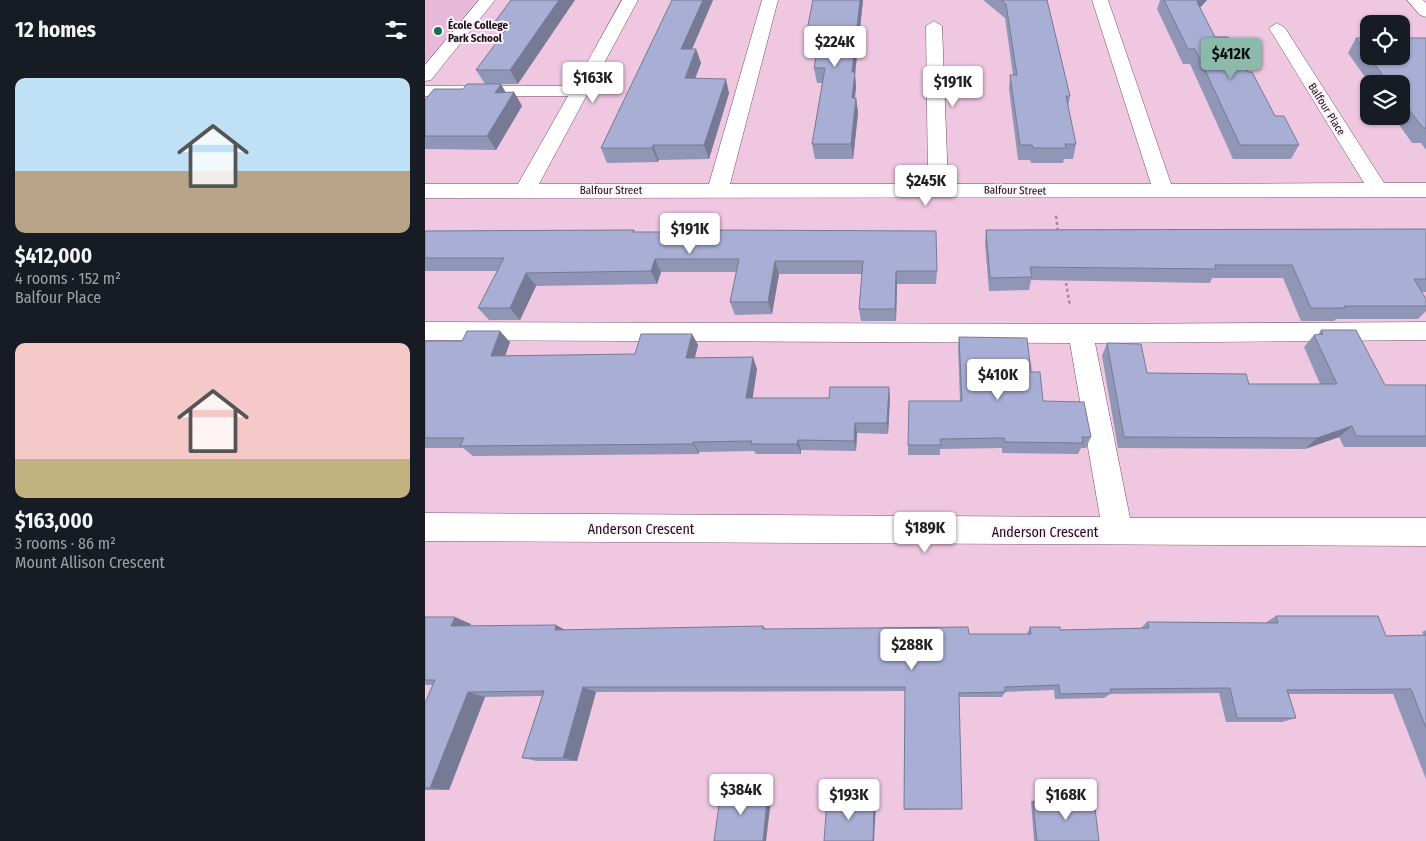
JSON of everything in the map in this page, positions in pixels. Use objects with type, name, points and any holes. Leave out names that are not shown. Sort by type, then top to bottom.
[{"type":"street","points":[[425,76],[487,0]]},
{"type":"street","points":[[525,191],[630,0]]},
{"type":"street","points":[[718,190],[770,0]]},
{"type":"street","points":[[1100,0],[1163,190]]},
{"type":"street","points":[[1415,0],[1426,12]]},
{"type":"street","points":[[934,26],[938,189]]},
{"type":"street","name":"Balfour Place","points":[[1277,28],[1378,190]]},
{"type":"street","points":[[425,91],[581,91]]},
{"type":"street","name":"Balfour Street","points":[[425,191],[1426,190]]},
{"type":"street","points":[[425,331],[1081,334],[1426,331]]},
{"type":"street","points":[[1081,334],[1118,532]]},
{"type":"street","name":"Anderson Crescent","points":[[425,527],[1118,532],[1426,532]]},
{"type":"path","points":[[1055,211],[1059,238]]},
{"type":"path","points":[[1065,276],[1073,322],[1081,334]]},
{"type":"shaded area","name":"École College Park School","points":[[425,0],[477,0],[425,62]]},
{"type":"building","points":[[511,0],[559,0],[510,70],[476,70],[511,23],[494,23]]},
{"type":"building","points":[[672,0],[703,0],[681,49],[696,49],[685,78],[726,79],[704,145],[601,148]]},
{"type":"building","points":[[813,0],[860,0],[852,72],[855,72],[852,98],[856,98],[851,144],[812,144],[825,68],[814,68],[820,35],[806,35]]},
{"type":"building","points":[[1001,0],[1047,0],[1070,96],[1066,96],[1076,144],[1065,144],[1066,148],[1033,148],[1032,145],[1020,145],[1010,75],[1017,75],[1006,4]]},
{"type":"building","points":[[1164,0],[1198,0],[1197,2],[1215,37],[1228,37],[1248,72],[1252,72],[1275,116],[1284,116],[1299,145],[1240,145],[1195,49],[1188,49]]},
{"type":"building","points":[[1410,38],[1426,38],[1426,128],[1423,128],[1410,111],[1410,75],[1383,75],[1375,65],[1410,65]]},
{"type":"building","points":[[467,84],[501,84],[495,93],[514,92],[487,136],[425,136],[425,100],[434,89],[463,89]]},
{"type":"building","points":[[1426,229],[1426,279],[1414,279],[1426,299],[1426,306],[1344,306],[1345,308],[1311,308],[1292,265],[1215,265],[1216,269],[1030,267],[1032,277],[990,278],[986,230]]},
{"type":"building","points":[[634,230],[633,232],[706,232],[707,230],[936,231],[937,271],[896,271],[895,309],[859,309],[863,261],[775,261],[768,302],[730,302],[739,259],[655,259],[651,271],[526,273],[510,308],[478,308],[504,258],[425,258],[425,231]]},
{"type":"building","points":[[1321,330],[1356,330],[1385,385],[1426,385],[1426,436],[1356,436],[1352,426],[1317,438],[1124,437],[1107,343],[1141,344],[1147,373],[1246,374],[1249,384],[1337,384],[1314,335],[1323,334]]},
{"type":"building","points":[[467,331],[500,331],[491,356],[635,354],[641,334],[692,334],[686,358],[753,357],[746,398],[829,398],[830,387],[889,387],[887,423],[855,423],[854,441],[798,440],[797,444],[751,444],[752,441],[693,442],[693,444],[460,446],[464,438],[425,438],[425,341],[462,341]]},
{"type":"building","points":[[959,337],[1027,338],[1031,372],[1040,372],[1043,401],[1084,402],[1091,437],[1082,437],[1083,443],[1005,442],[1004,438],[940,439],[941,445],[908,445],[909,401],[962,401]]},
{"type":"building","points":[[1276,616],[1378,616],[1386,636],[1426,635],[1426,728],[1411,689],[1287,690],[1296,718],[1237,718],[1230,688],[1110,689],[1111,693],[1060,694],[1059,685],[1005,687],[1005,692],[959,693],[962,809],[904,809],[905,687],[583,687],[563,758],[522,758],[544,691],[468,692],[430,788],[425,788],[425,703],[435,680],[425,680],[425,617],[455,617],[451,626],[556,625],[555,630],[763,626],[763,629],[968,627],[969,634],[1031,634],[1030,627],[1060,627],[1060,630],[1149,628],[1147,622],[1278,623]]},
{"type":"building","points":[[721,791],[768,791],[763,841],[714,841]]},
{"type":"building","points":[[1094,800],[1099,841],[1037,841],[1033,801]]},
{"type":"building","points":[[827,801],[874,802],[873,841],[824,841]]},
{"type":"place","name":"École College Park School","points":[[438,31]]}]
